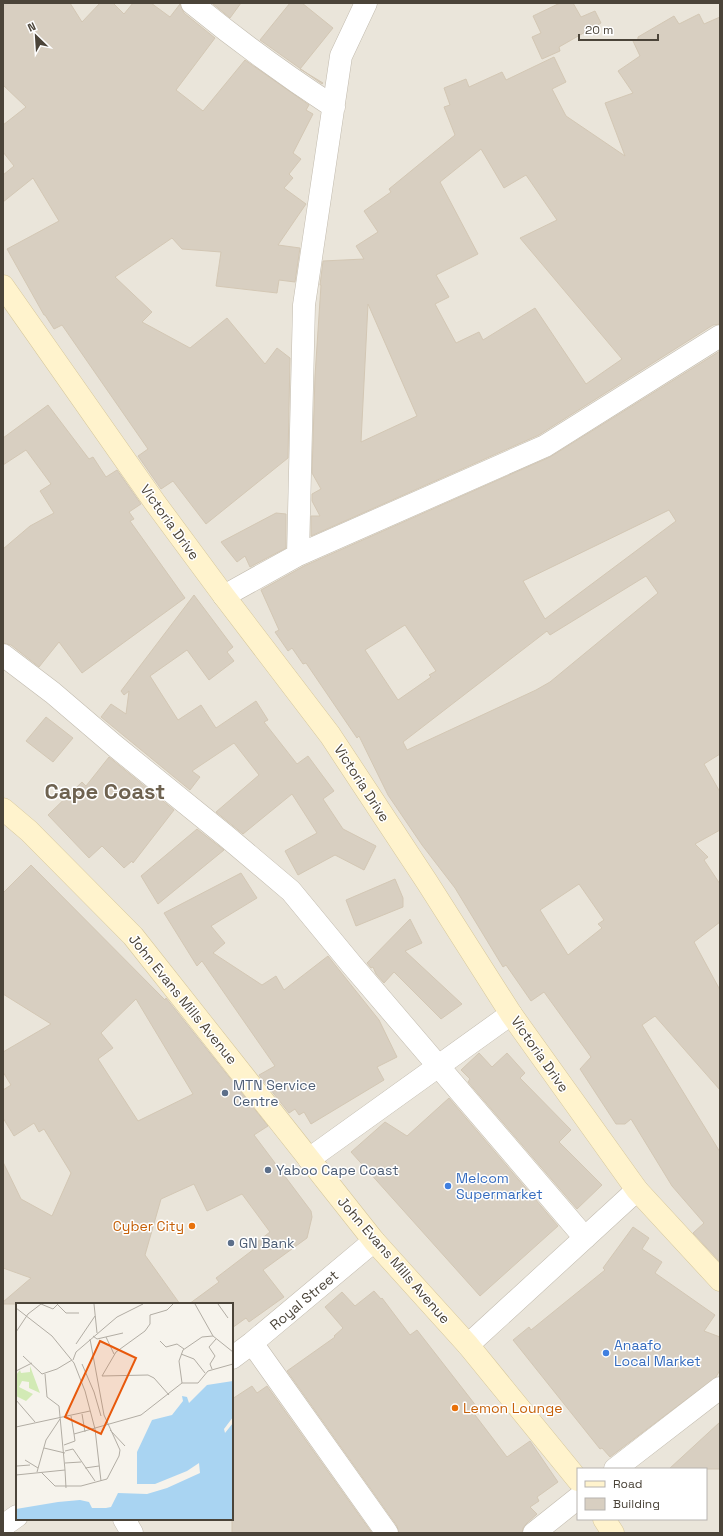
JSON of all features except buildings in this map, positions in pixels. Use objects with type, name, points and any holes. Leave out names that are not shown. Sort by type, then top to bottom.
[{"type":"street","points":[[192,3],[211,19],[295,81],[334,107]]},
{"type":"street","points":[[298,555],[304,305],[341,56],[366,3]]},
{"type":"street","name":"Victoria Drive","points":[[3,286],[224,596],[330,734],[512,1014],[637,1190],[720,1280]]},
{"type":"street","points":[[224,596],[298,555],[545,446],[720,336]]},
{"type":"street","points":[[3,655],[53,693],[290,891],[438,1067],[585,1238]]},
{"type":"street","name":"John Evans Mills Avenue","points":[[3,809],[29,831],[132,936],[374,1241],[468,1345],[577,1479]]},
{"type":"street","points":[[309,1159],[512,1014]]},
{"type":"street","points":[[468,1345],[637,1190]]},
{"type":"street","name":"Royal Street","points":[[233,1357],[374,1241]]},
{"type":"street","points":[[252,1343],[387,1533]]},
{"type":"street","points":[[616,1468],[720,1388]]},
{"type":"street","points":[[534,1533],[577,1499]]},
{"type":"street","points":[[3,1526],[16,1517]]},
{"type":"street","points":[[125,1520],[132,1533]]},
{"type":"street","points":[[605,1520],[613,1533]]},
{"type":"shaded area","points":[[3,3],[720,3],[720,1533],[3,1533]]},
{"type":"place","name":"MTN Service Centre","points":[[225,1093]]},
{"type":"place","name":"Yaboo Cape Coast","points":[[268,1170]]},
{"type":"place","name":"Melcom Supermarket","points":[[448,1186]]},
{"type":"place","name":"Cyber City","points":[[192,1226]]},
{"type":"place","name":"GN Bank","points":[[231,1243]]},
{"type":"place","name":"Anaafo Local Market","points":[[606,1353]]},
{"type":"place","name":"Lemon Lounge","points":[[455,1408]]},
{"type":"district","name":"Cape Coast","points":[[105,791]]}]
